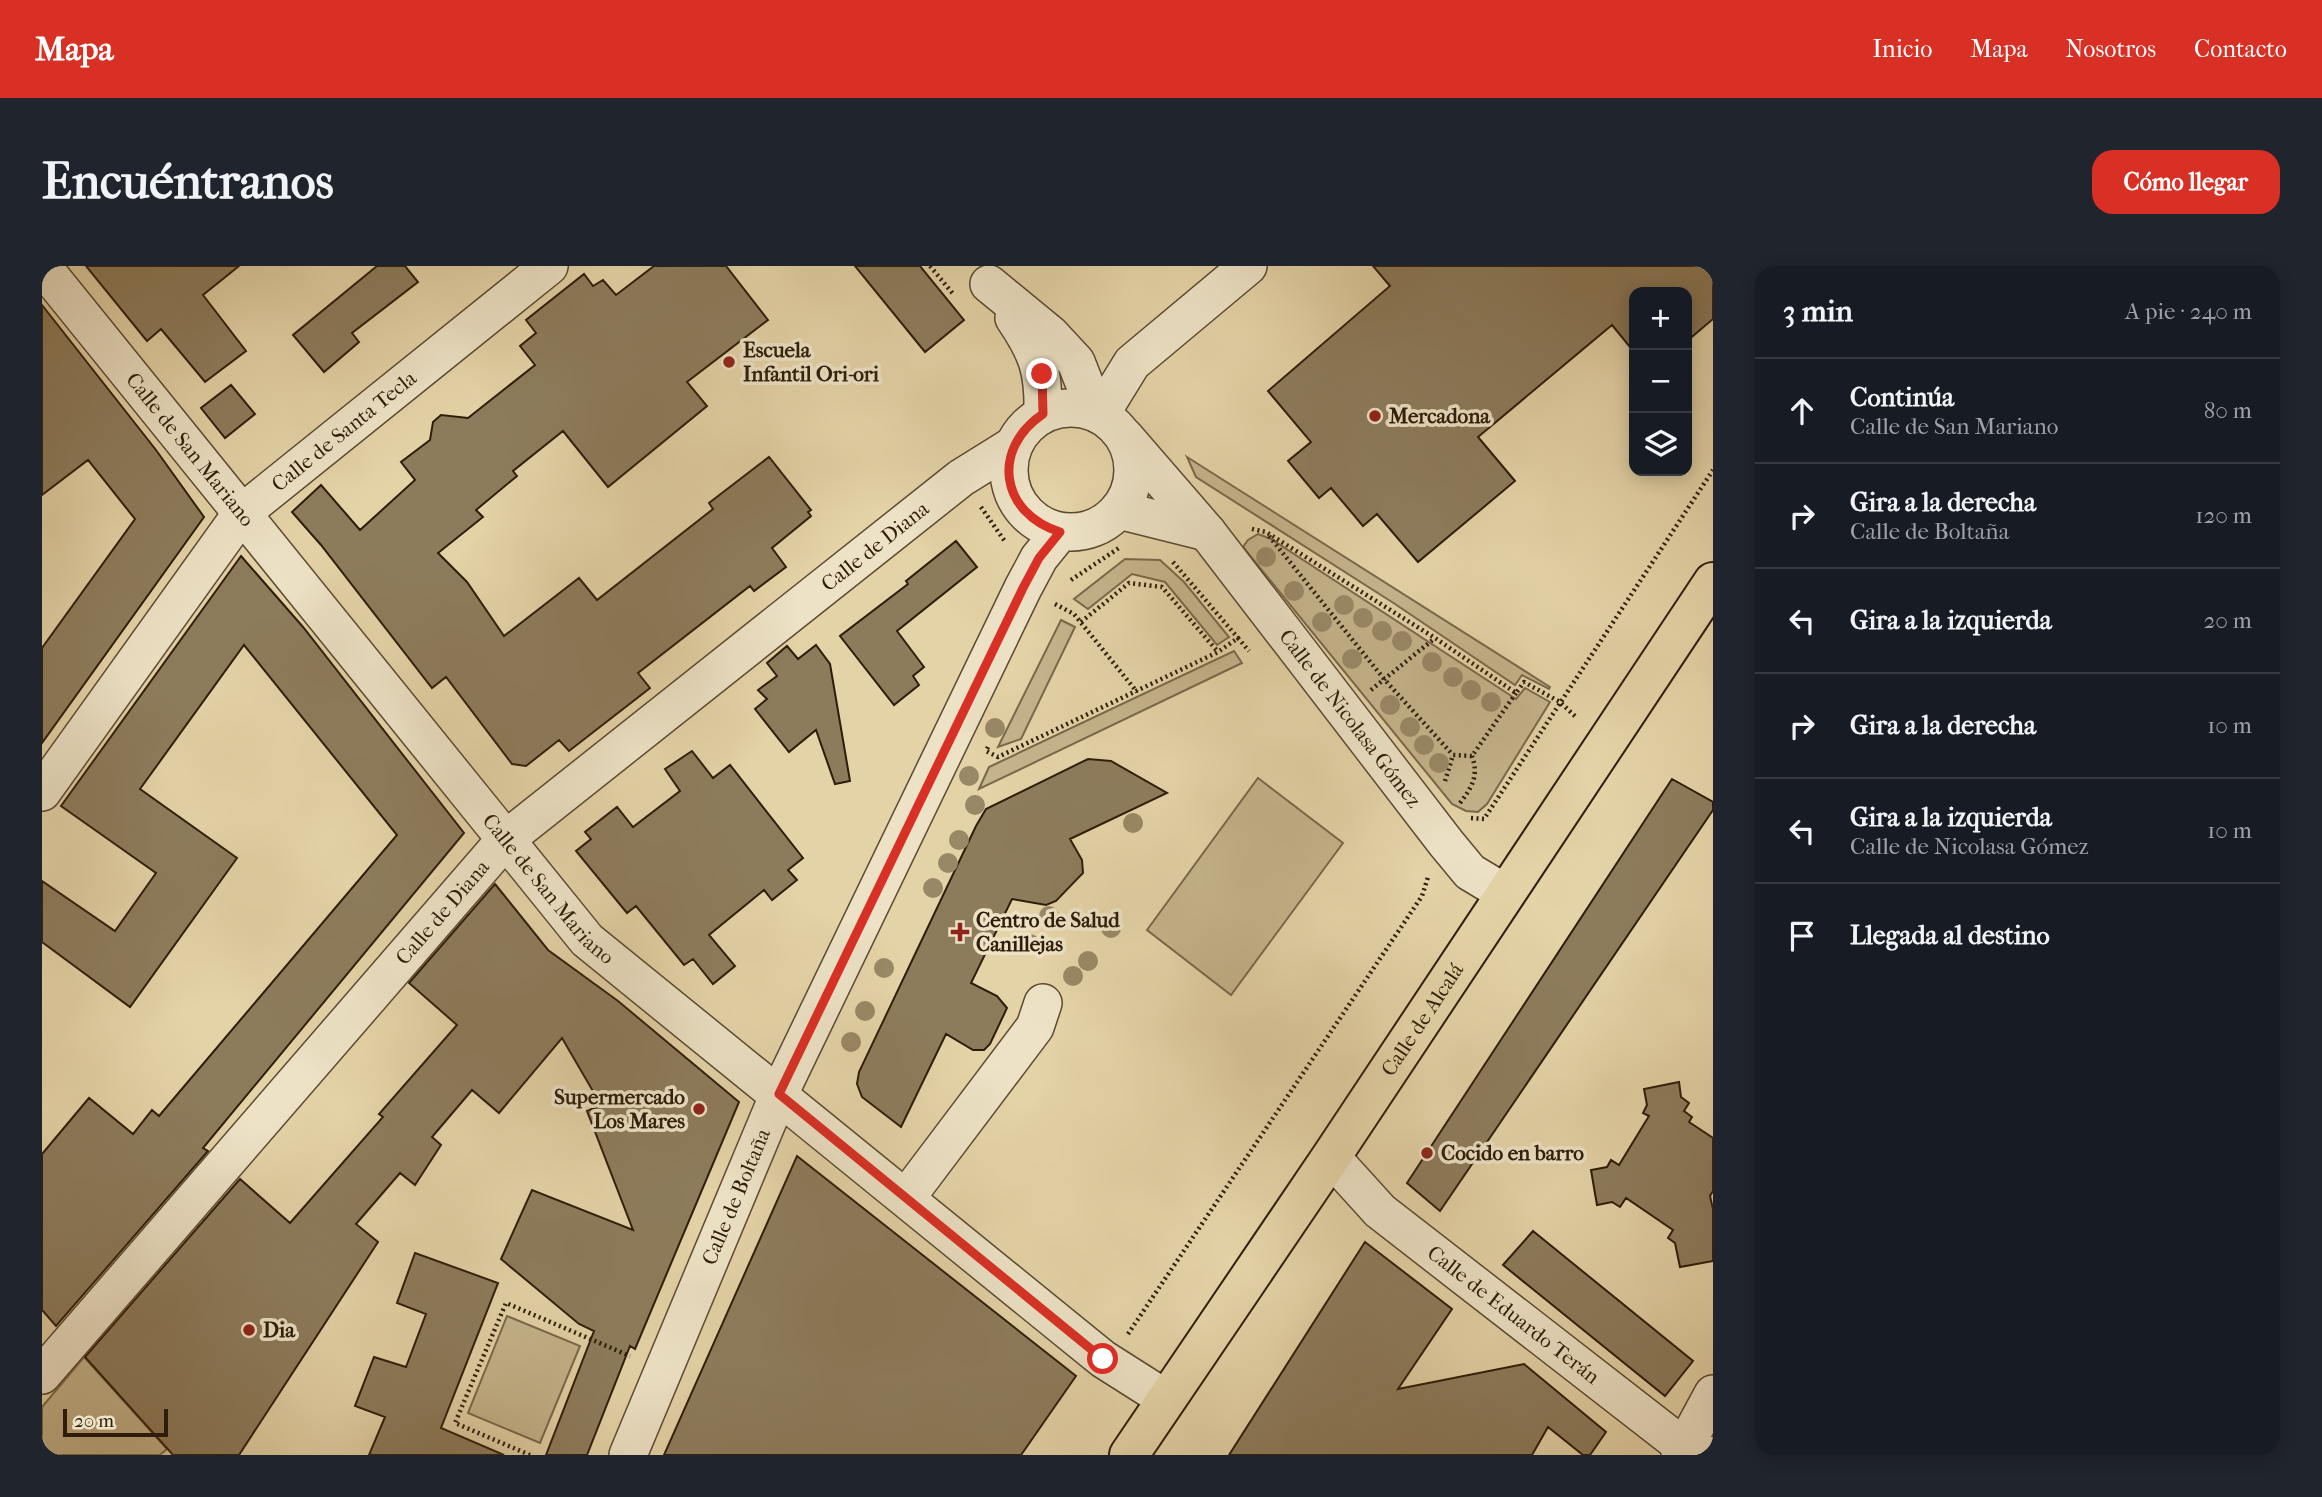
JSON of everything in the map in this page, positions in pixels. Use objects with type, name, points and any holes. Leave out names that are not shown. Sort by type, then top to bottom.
[{"type":"main road","name":"Calle de Alcalá","points":[[1129,1455],[1331,1157],[1604,742],[1713,582]]},
{"type":"street","name":"Calle de San Mariano","points":[[42,266],[587,940],[1103,1359],[1166,1399]]},
{"type":"street","name":"Calle de Santa Tecla","points":[[42,792],[242,513],[549,266]]},
{"type":"street","points":[[1107,421],[1132,363],[1248,266]]},
{"type":"street","name":"Calle de Nicolasa Gómez","points":[[982,275],[1051,335],[1076,362],[1107,421],[1207,532],[1446,843],[1470,872],[1505,893]]},
{"type":"street","name":"Calle de Nicolasa Gómez","points":[[982,275],[1035,349],[1042,374],[1043,414]]},
{"type":"street","points":[[1078,408],[1107,421],[1131,454],[1133,474],[1129,493],[1119,510],[1093,529],[1060,532],[1031,519],[1012,493],[1009,469],[1014,446],[1021,433],[1043,414],[1078,408]]},
{"type":"street","name":"Calle de Diana","points":[[42,1375],[505,840],[961,478],[1014,446]]},
{"type":"street","points":[[1119,510],[1155,528],[1207,532]]},
{"type":"street","name":"Calle de Boltaña","points":[[628,1455],[779,1094],[1039,596],[1039,558],[1060,532]]},
{"type":"street","points":[[906,1198],[1035,1027],[1043,1003]]},
{"type":"street","name":"Calle de Eduardo Terán","points":[[1331,1157],[1380,1211],[1690,1452]]},
{"type":"street","points":[[1690,1452],[1713,1394]]},
{"type":"path","points":[[1117,1336],[1126,1337],[1415,908],[1428,880],[1424,865],[1467,818],[1484,819],[1713,470]]},
{"type":"path","points":[[1243,527],[1266,532],[1435,638],[1516,693]]},
{"type":"path","points":[[1066,587],[1072,579],[1114,550],[1155,528],[1256,660]]},
{"type":"path","points":[[1266,532],[1384,679],[1452,755],[1472,756]]},
{"type":"path","points":[[1081,622],[1129,583],[1162,587],[1218,653]]},
{"type":"path","points":[[1039,596],[1060,595]]},
{"type":"path","points":[[1039,596],[1049,616]]},
{"type":"path","points":[[1039,596],[1073,614],[1137,692]]},
{"type":"path","points":[[986,751],[998,757],[1218,653],[1238,638]]},
{"type":"path","points":[[1472,756],[1524,682],[1560,702],[1604,742]]},
{"type":"path","points":[[980,764],[992,739]]},
{"type":"path","points":[[1443,790],[1452,755]]},
{"type":"path","points":[[1454,801],[1457,808],[1473,785],[1476,769],[1472,756]]},
{"type":"path","points":[[530,1455],[455,1423],[506,1303],[663,1370]]},
{"type":"shaded area","points":[[1187,457],[1550,687],[1549,689],[1522,675],[1515,685],[1395,604],[1196,477]]},
{"type":"shaded area","points":[[1258,534],[1271,539],[1516,699],[1525,688],[1550,702],[1487,804],[1478,812],[1466,811],[1452,804],[1243,547]]},
{"type":"shaded area","points":[[1125,559],[1160,560],[1184,582],[1229,637],[1217,645],[1165,582],[1132,574],[1088,609],[1074,599]]},
{"type":"shaded area","points":[[1061,620],[1075,627],[1021,739],[998,747]]},
{"type":"shaded area","points":[[1234,651],[1242,663],[979,789],[989,767]]},
{"type":"shaded area","points":[[1258,778],[1343,843],[1231,995],[1147,930]]},
{"type":"shaded area","points":[[507,1316],[580,1346],[540,1443],[468,1413]]},
{"type":"shaded area","points":[[84,1357],[167,1449],[160,1455],[42,1455],[42,1407]]},
{"type":"building","points":[[86,266],[239,266],[203,295],[246,351],[205,382],[161,329],[147,341]]},
{"type":"building","points":[[377,266],[405,266],[418,282],[352,333],[359,342],[324,372],[293,335]]},
{"type":"building","points":[[654,266],[726,266],[768,320],[687,382],[707,406],[608,487],[563,431],[513,471],[517,476],[476,510],[483,517],[438,553],[467,582],[504,636],[579,578],[597,600],[713,509],[709,503],[769,457],[811,510],[808,512],[811,516],[772,548],[786,567],[754,591],[750,586],[638,673],[650,688],[569,751],[559,740],[526,766],[512,764],[446,677],[432,688],[321,545],[292,512],[321,485],[360,530],[415,480],[401,462],[430,440],[433,422],[441,415],[468,418],[535,365],[520,346],[536,333],[526,320],[584,274],[593,286],[603,280],[616,295]]},
{"type":"building","points":[[855,266],[920,266],[964,320],[925,352]]},
{"type":"building","points":[[1373,266],[1713,266],[1713,319],[1692,337],[1692,287],[1629,287],[1629,346],[1612,325],[1478,437],[1515,481],[1418,562],[1377,514],[1363,526],[1331,488],[1319,498],[1288,461],[1311,442],[1268,391],[1390,286]]},
{"type":"building","points":[[42,305],[156,450],[204,517],[42,743],[42,648],[135,519],[88,460],[42,495]]},
{"type":"building","points":[[231,385],[255,414],[225,438],[201,408]]},
{"type":"building","points":[[956,541],[977,567],[897,631],[924,667],[913,676],[919,685],[894,705],[840,636],[908,584],[906,581]]},
{"type":"building","points":[[241,556],[303,627],[464,833],[203,1148],[208,1151],[56,1326],[42,1310],[42,1154],[89,1098],[133,1134],[152,1110],[159,1116],[397,835],[244,645],[140,789],[237,858],[130,1007],[42,942],[42,881],[115,931],[156,873],[61,806]]},
{"type":"building","points":[[816,645],[830,664],[850,781],[835,784],[816,730],[789,752],[755,709],[767,699],[758,690],[777,676],[767,663],[787,646],[798,659]]},
{"type":"building","points":[[692,751],[713,778],[730,765],[803,858],[788,870],[797,880],[772,900],[764,890],[709,935],[735,966],[713,984],[693,959],[684,965],[636,906],[627,913],[576,851],[591,839],[585,832],[617,807],[633,827],[680,791],[665,769]]},
{"type":"building","name":"Centro de Salud Canillejas","points":[[1088,759],[1111,761],[1167,793],[1070,839],[1082,860],[1083,873],[1056,901],[1046,905],[1012,899],[971,983],[997,996],[1007,1008],[990,1044],[984,1050],[973,1050],[946,1034],[901,1127],[862,1097],[857,1084],[859,1072],[976,826],[986,809]]},
{"type":"building","points":[[1672,779],[1713,802],[1713,810],[1440,1211],[1407,1183]]},
{"type":"building","points":[[495,884],[548,950],[618,1001],[739,1102],[635,1349],[630,1346],[587,1455],[546,1455],[594,1331],[579,1324],[501,1259],[532,1190],[633,1230],[587,1111],[601,1105],[562,1038],[499,1113],[472,1090],[432,1137],[441,1145],[415,1185],[400,1173],[356,1224],[378,1242],[239,1455],[173,1455],[85,1357],[240,1179],[290,1223],[383,1117],[379,1114],[457,1025],[409,983]]},
{"type":"building","points":[[1679,1082],[1681,1097],[1689,1103],[1684,1111],[1692,1117],[1689,1122],[1713,1138],[1713,1191],[1710,1196],[1713,1209],[1713,1261],[1680,1267],[1675,1243],[1668,1238],[1673,1230],[1626,1198],[1620,1207],[1612,1202],[1597,1205],[1591,1170],[1607,1167],[1611,1160],[1619,1165],[1649,1116],[1643,1113],[1647,1105],[1644,1089]]},
{"type":"building","points":[[797,1156],[1076,1376],[1021,1455],[664,1455]]},
{"type":"building","points":[[1533,1231],[1693,1361],[1665,1396],[1503,1265]]},
{"type":"building","points":[[1365,1242],[1452,1309],[1398,1389],[1524,1364],[1606,1432],[1590,1455],[1583,1455],[1548,1427],[1532,1455],[1229,1455]]},
{"type":"building","points":[[415,1253],[498,1283],[441,1428],[504,1455],[369,1455],[385,1417],[355,1406],[374,1357],[406,1367],[426,1314],[397,1303]]},
{"type":"place","name":"Escuela Infantil Ori-ori","points":[[729,362]]},
{"type":"place","name":"Mercadona","points":[[1375,416]]},
{"type":"place","name":"Centro de Salud Canillejas","points":[[960,932]]},
{"type":"place","name":"Supermercado Los Mares","points":[[699,1109]]},
{"type":"place","name":"Cocido en barro","points":[[1427,1153]]},
{"type":"place","name":"Dia","points":[[249,1330]]},
{"type":"route","points":[[1042,374],[1043,414],[1021,433],[1009,461],[1009,477],[1012,493],[1031,519],[1060,532],[1039,558],[1023,588],[779,1094],[1103,1359]]}]
